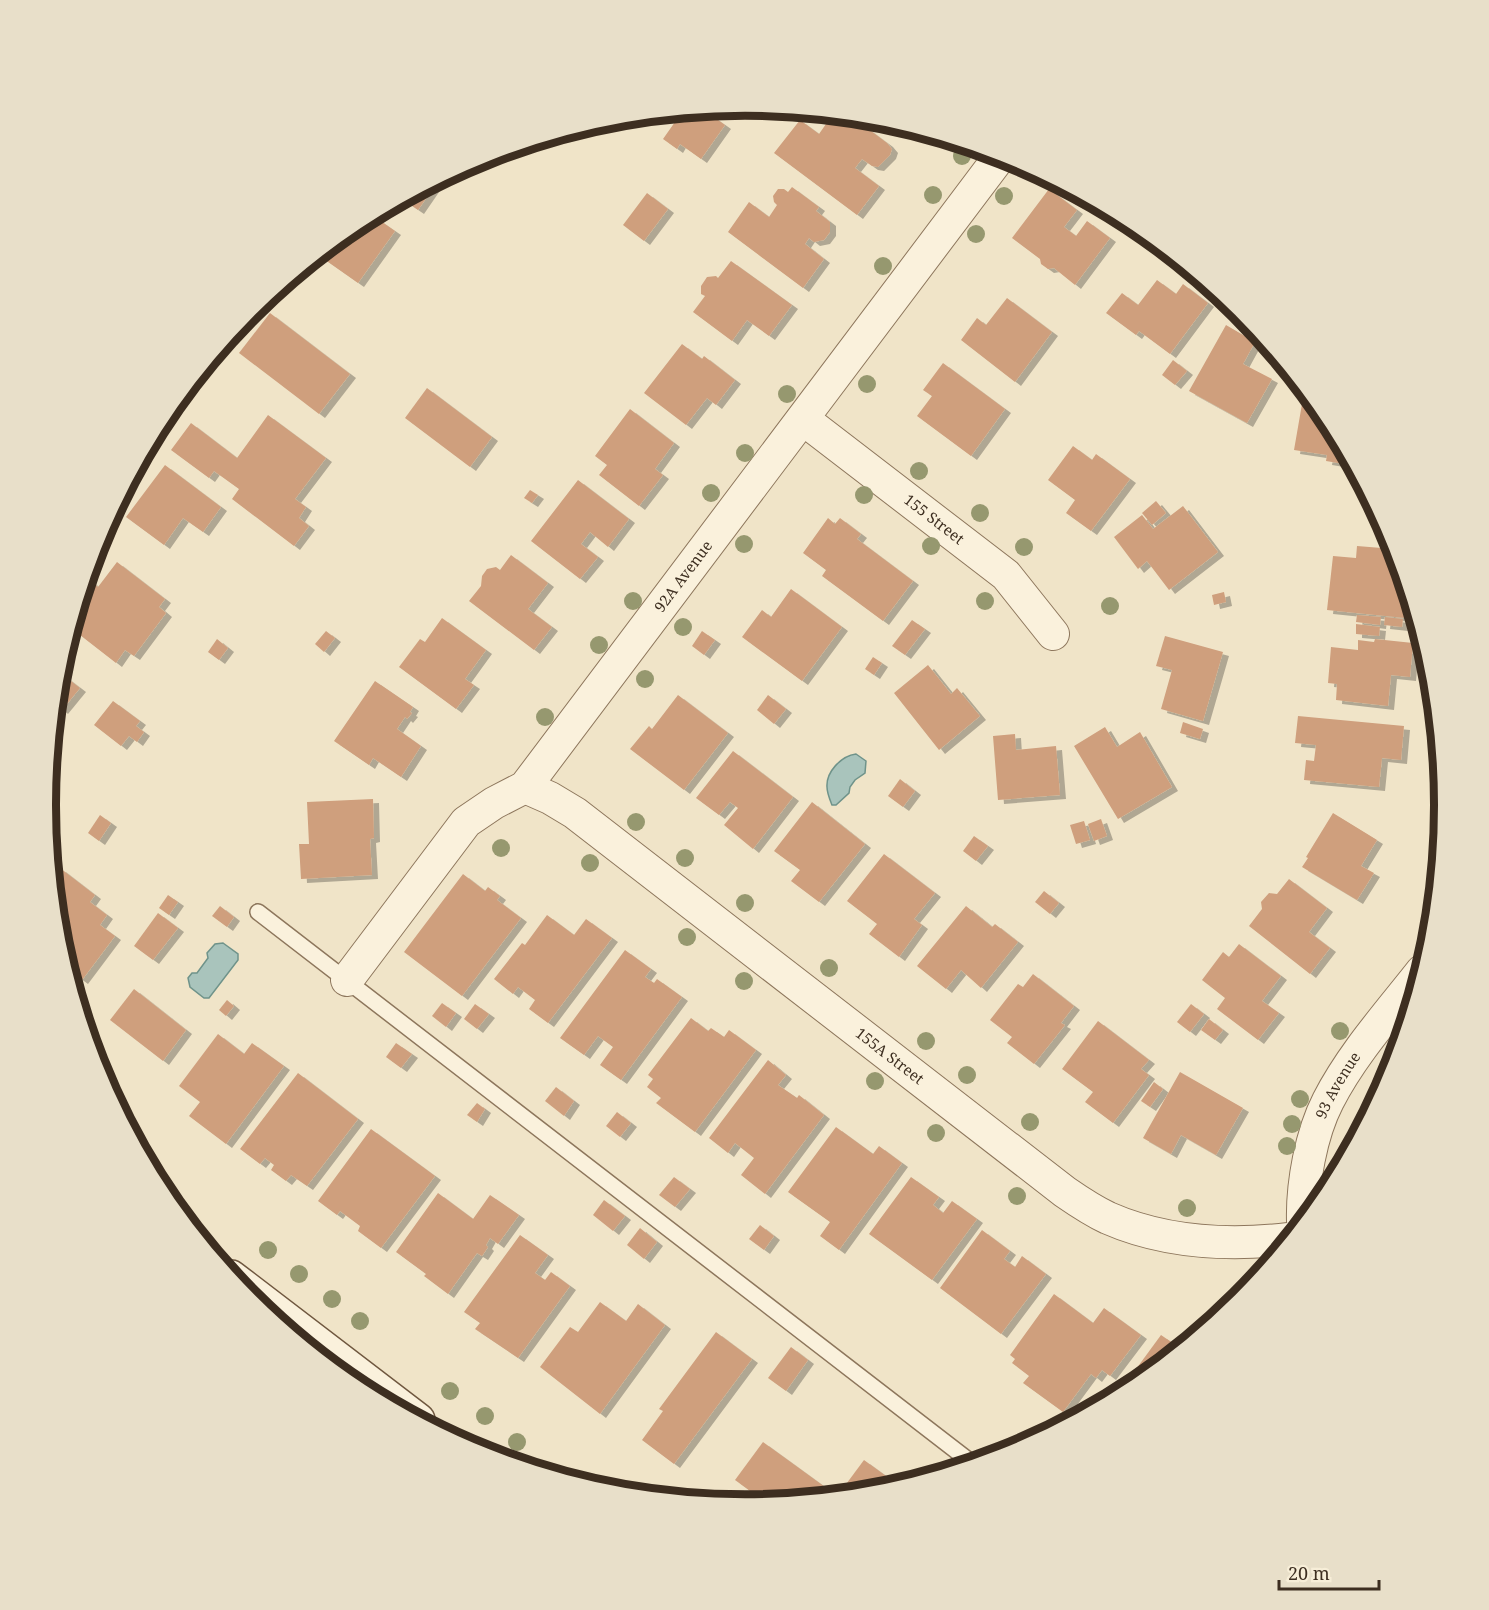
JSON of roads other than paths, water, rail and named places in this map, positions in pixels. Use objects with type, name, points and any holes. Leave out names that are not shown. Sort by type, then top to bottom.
[{"type":"main road","points":[[285,1318],[368,1382]]},
{"type":"street","name":"92A Avenue","points":[[346,980],[466,822],[494,802],[525,787],[995,163]]},
{"type":"street","name":"155 Street","points":[[803,419],[1006,574],[1053,634]]},
{"type":"street","name":"155A Street","points":[[525,787],[575,813],[1083,1204],[1107,1217],[1168,1237],[1222,1243],[1278,1240]]},
{"type":"street","name":"93 Avenue","points":[[1303,1207],[1313,1143],[1327,1102],[1350,1064],[1408,989]]},
{"type":"lane","points":[[258,912],[965,1457]]},
{"type":"water","points":[[856,754],[866,761],[865,773],[855,780],[849,793],[836,805],[832,805],[827,789],[829,776],[840,761]]},
{"type":"water","points":[[223,943],[238,954],[238,960],[209,998],[204,998],[190,987],[188,978],[192,973],[197,973],[208,958],[207,953],[215,944]]}]
